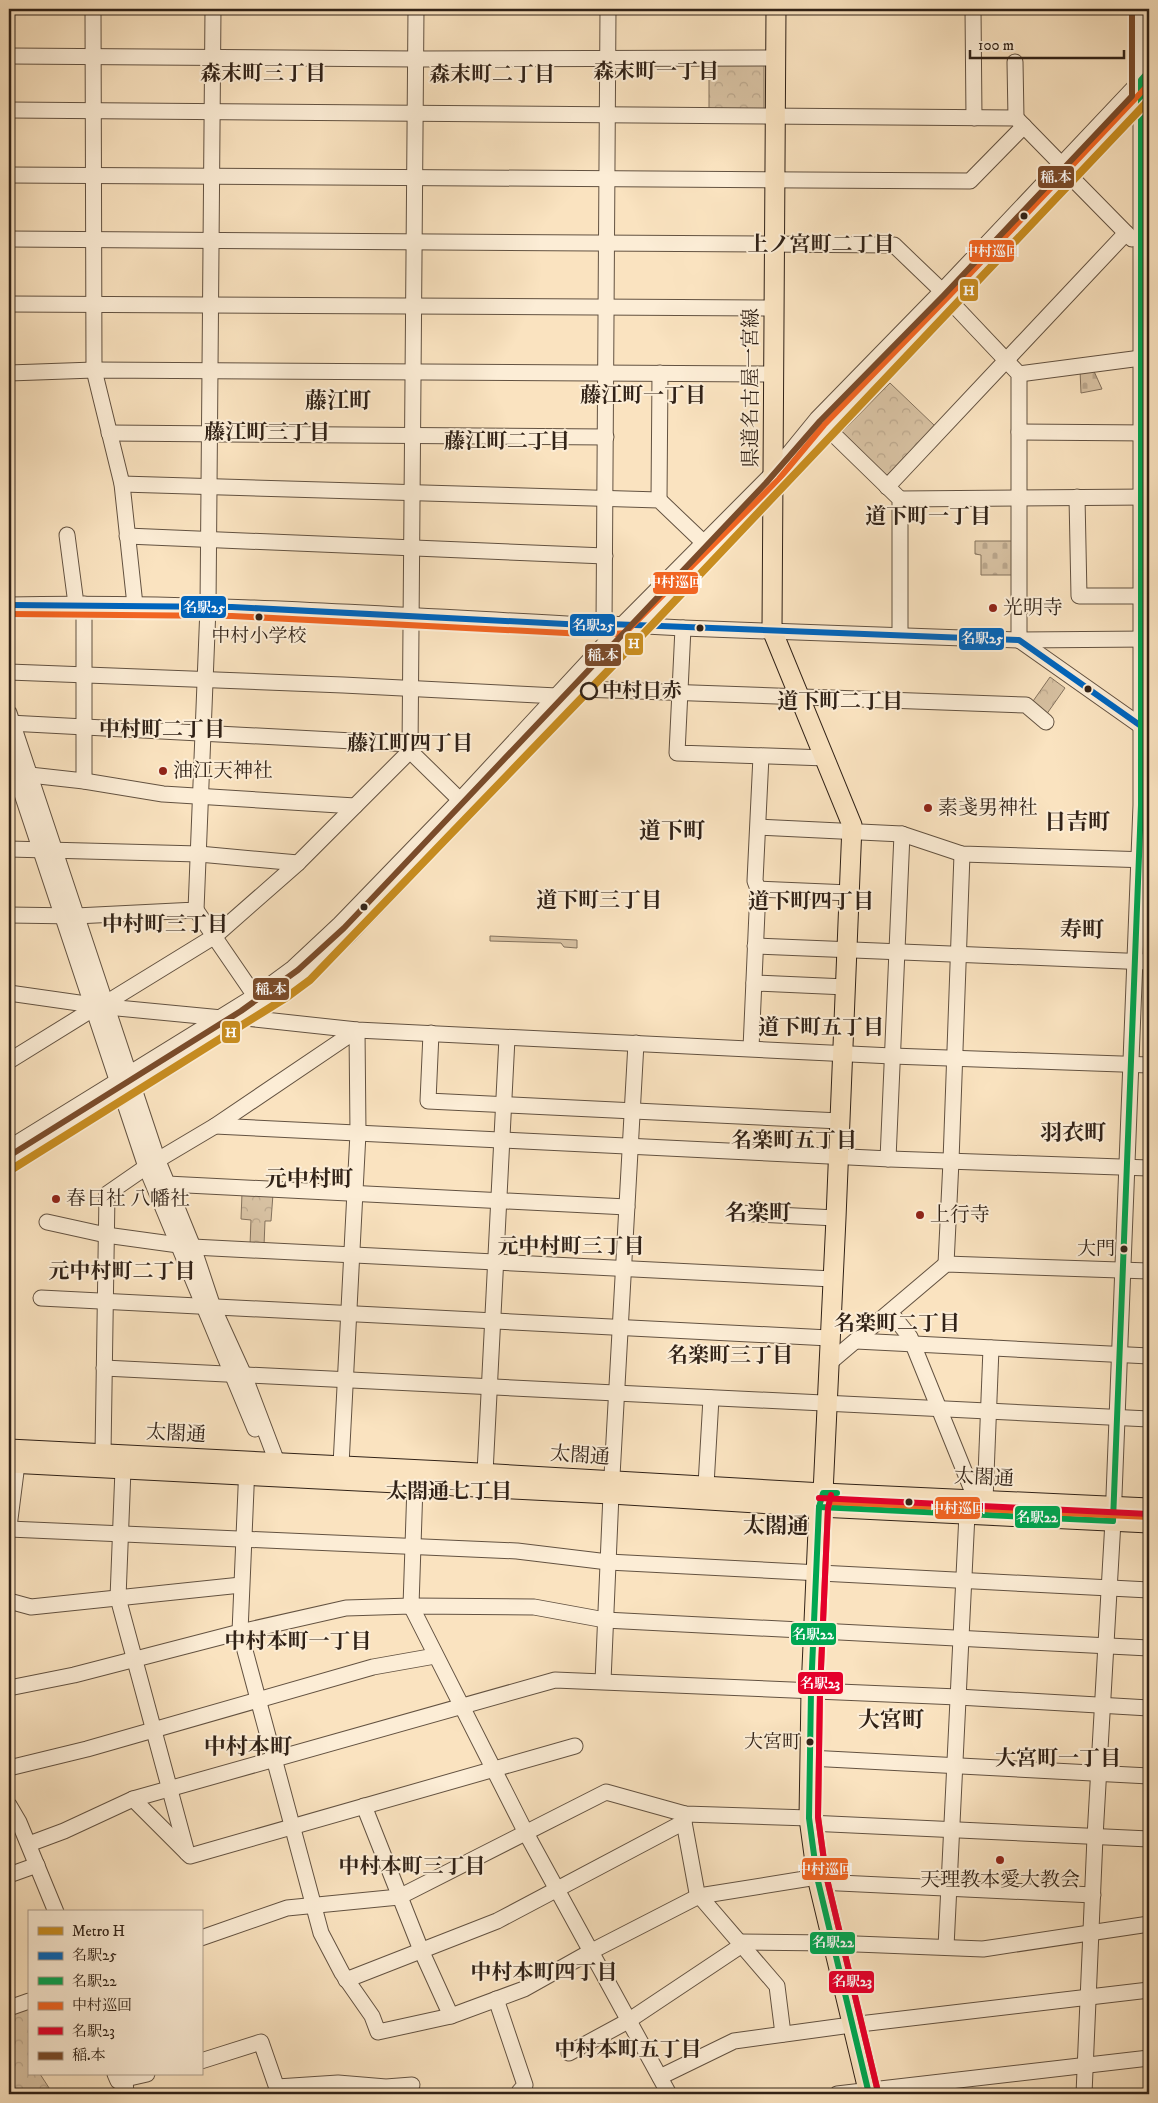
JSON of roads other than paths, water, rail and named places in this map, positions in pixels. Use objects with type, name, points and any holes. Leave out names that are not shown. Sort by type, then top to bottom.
[{"type":"main road","name":"県道名古屋一宮線","points":[[776,9],[772,630],[852,825],[844,1053],[813,1632],[809,1821],[817,1879],[868,2092]]},
{"type":"main road","name":"太閤通","points":[[11,1459],[103,1453],[415,1485],[611,1488],[821,1500],[976,1505],[1113,1514],[1149,1522]]},
{"type":"main road","name":"太閤通","points":[[11,1459],[123,1469],[247,1468],[273,1462],[340,1465],[485,1473],[611,1488],[706,1485],[821,1500]]},
{"type":"main road","name":"太閤通","points":[[1113,1514],[1149,1508]]},
{"type":"street","points":[[93,9],[94,370],[122,484],[135,605]]},
{"type":"street","points":[[213,9],[208,607],[196,910],[255,996]]},
{"type":"street","points":[[9,1061],[214,936],[298,863],[410,748],[416,9]]},
{"type":"street","points":[[604,626],[608,9]]},
{"type":"street","points":[[974,9],[974,118]]},
{"type":"street","points":[[1084,2094],[1095,1837],[1113,1514],[1131,1065],[1142,962],[1145,639],[1140,596],[1145,497],[1145,433],[1141,358],[1145,248],[1145,26],[1140,9]]},
{"type":"street","points":[[9,56],[416,59],[775,58]]},
{"type":"street","points":[[1015,62],[1020,122],[1126,233],[1145,248]]},
{"type":"street","points":[[9,1166],[255,996],[293,968],[340,924],[460,800],[622,625],[703,542],[772,480],[826,427],[946,296],[1145,85]]},
{"type":"street","points":[[9,110],[974,118],[1020,122]]},
{"type":"street","points":[[9,175],[970,182],[1020,122]]},
{"type":"street","points":[[887,487],[1126,233]]},
{"type":"street","points":[[9,238],[894,245],[946,296],[1018,374],[1020,640]]},
{"type":"street","points":[[9,1148],[246,1018],[304,978],[350,934],[641,626],[772,480],[818,418],[946,296]]},
{"type":"street","points":[[9,304],[774,308]]},
{"type":"street","points":[[1018,374],[1141,358]]},
{"type":"street","points":[[9,373],[94,370],[773,374]]},
{"type":"street","points":[[659,500],[660,374]]},
{"type":"street","points":[[826,427],[900,499],[1145,497]]},
{"type":"street","points":[[1019,432],[1145,433]]},
{"type":"street","points":[[109,433],[606,437]]},
{"type":"street","points":[[122,484],[605,500],[659,500],[703,542]]},
{"type":"street","points":[[1077,497],[1078,596],[1140,596]]},
{"type":"street","points":[[900,499],[900,635]]},
{"type":"street","points":[[67,535],[80,604],[84,675],[84,781]]},
{"type":"street","points":[[128,536],[605,556]]},
{"type":"street","points":[[9,605],[80,604],[208,607],[604,626],[609,624],[1020,640],[1145,639]]},
{"type":"street","points":[[683,628],[677,753],[826,758]]},
{"type":"street","points":[[1020,640],[1145,727]]},
{"type":"street","points":[[9,672],[410,688],[557,696]]},
{"type":"street","points":[[581,689],[1026,705],[1046,722]]},
{"type":"street","points":[[18,774],[10,720],[203,732],[410,748],[460,800]]},
{"type":"street","points":[[9,755],[47,850],[152,1164],[186,1246],[208,1307],[273,1462]]},
{"type":"street","points":[[751,1048],[758,889],[755,882],[761,756]]},
{"type":"street","points":[[18,774],[84,781],[163,794],[355,806]]},
{"type":"street","points":[[759,827],[902,834],[962,854],[1144,860]]},
{"type":"street","points":[[888,1159],[902,834]]},
{"type":"street","points":[[9,848],[199,854],[298,863]]},
{"type":"street","points":[[946,1264],[962,854]]},
{"type":"street","points":[[758,889],[850,892]]},
{"type":"street","points":[[9,915],[69,916],[196,910]]},
{"type":"street","points":[[755,946],[1142,962]]},
{"type":"street","points":[[754,983],[846,987]]},
{"type":"street","points":[[9,993],[99,1006],[222,1018],[246,1018],[357,1030],[892,1056],[1149,1065]]},
{"type":"street","points":[[103,1453],[107,1194],[215,1126],[357,1030]]},
{"type":"street","points":[[340,1465],[358,1134],[357,1030]]},
{"type":"street","points":[[431,1033],[428,1101],[840,1121]]},
{"type":"street","points":[[485,1473],[507,1038]]},
{"type":"street","points":[[603,1680],[611,1488],[636,1043]]},
{"type":"street","points":[[215,1126],[888,1159],[1149,1168]]},
{"type":"street","points":[[152,1164],[167,1184],[186,1246]]},
{"type":"street","points":[[167,1184],[627,1206]]},
{"type":"street","points":[[738,1214],[836,1218]]},
{"type":"street","points":[[46,1222],[106,1235],[186,1246],[833,1279]]},
{"type":"street","points":[[828,1364],[946,1264],[1149,1271]]},
{"type":"street","points":[[41,1298],[830,1338]]},
{"type":"street","points":[[890,1312],[910,1337],[976,1505]]},
{"type":"street","points":[[856,1341],[1149,1356]]},
{"type":"street","points":[[946,1948],[964,1582],[988,1410],[991,1348]]},
{"type":"street","points":[[104,1368],[1149,1419]]},
{"type":"street","points":[[706,1485],[711,1398]]},
{"type":"street","points":[[11,1459],[9,1528],[517,1551],[608,1562],[964,1582],[1149,1590]]},
{"type":"street","points":[[247,1468],[240,1632],[321,1933],[346,1980],[372,2016],[378,2032],[451,2016],[524,1989],[590,1952],[699,1896],[817,1879],[1093,1895]]},
{"type":"street","points":[[123,1469],[118,1598],[187,1854]]},
{"type":"street","points":[[415,1485],[411,1606],[526,1833],[558,1888],[590,1952],[669,2094]]},
{"type":"street","points":[[9,1602],[31,1607],[241,1585]]},
{"type":"street","points":[[9,1688],[135,1660],[240,1632],[346,1608],[411,1606],[534,1608],[605,1620],[961,1640],[1149,1648]]},
{"type":"street","points":[[9,1768],[87,1749],[373,1667],[435,1656]]},
{"type":"street","points":[[29,1844],[133,1799],[555,1680],[603,1680],[1149,1708]]},
{"type":"street","points":[[133,1799],[190,1856],[575,1746]]},
{"type":"street","points":[[809,1758],[1149,1776]]},
{"type":"street","points":[[202,1938],[287,1908],[398,1897],[606,1792],[684,1818],[809,1821],[1149,1839]]},
{"type":"street","points":[[9,1805],[14,1823],[29,1844],[55,1910]]},
{"type":"street","points":[[364,1806],[398,1897],[451,2016]]},
{"type":"street","points":[[346,1980],[497,1921],[684,1818]]},
{"type":"street","points":[[684,1818],[697,1893],[777,1986],[783,2034]]},
{"type":"street","points":[[9,1875],[37,1864]]},
{"type":"street","points":[[569,2053],[628,2021],[741,1944],[831,1943],[982,1949],[1149,1924]]},
{"type":"street","points":[[660,2077],[734,2041],[851,2025],[1149,1990]]},
{"type":"street","points":[[496,1999],[525,2084],[519,2092]]},
{"type":"street","points":[[9,2008],[28,2001]]},
{"type":"street","points":[[202,2061],[261,2042],[278,2090],[338,2083],[386,2088],[412,2084]]},
{"type":"street","points":[[837,2094],[868,2092],[1149,2058]]},
{"type":"street","points":[[122,2083],[141,2076]]},
{"type":"metro line","name":"H","points":[[9,1171],[287,997],[310,980],[652,625],[1149,100]]},
{"type":"place","name":"光明寺","points":[[993,608]]},
{"type":"place","name":"中村小学校","points":[[259,617]]},
{"type":"place","name":"中村日赤","points":[[589,691]]},
{"type":"place","name":"油江天神社","points":[[163,771]]},
{"type":"place","name":"素戔男神社","points":[[928,808]]},
{"type":"place","name":"春日社 八幡社","points":[[56,1199]]},
{"type":"place","name":"上行寺","points":[[920,1215]]},
{"type":"place","name":"大門","points":[[1124,1249]]},
{"type":"place","name":"大宮町","points":[[810,1742]]},
{"type":"place","name":"天理教本愛大教会","points":[[1000,1860]]},
{"type":"district","name":"森末町一丁目","points":[[656,72]]},
{"type":"district","name":"森末町三丁目","points":[[263,74]]},
{"type":"district","name":"森末町二丁目","points":[[492,75]]},
{"type":"district","name":"上ノ宮町二丁目","points":[[821,245]]},
{"type":"district","name":"藤江町一丁目","points":[[643,396]]},
{"type":"district","name":"藤江町","points":[[338,401]]},
{"type":"district","name":"藤江町三丁目","points":[[267,433]]},
{"type":"district","name":"藤江町二丁目","points":[[507,442]]},
{"type":"district","name":"道下町一丁目","points":[[928,517]]},
{"type":"district","name":"道下町二丁目","points":[[840,702]]},
{"type":"district","name":"中村町二丁目","points":[[162,730]]},
{"type":"district","name":"藤江町四丁目","points":[[410,744]]},
{"type":"district","name":"日吉町","points":[[1077,822]]},
{"type":"district","name":"道下町","points":[[672,831]]},
{"type":"district","name":"道下町三丁目","points":[[599,901]]},
{"type":"district","name":"道下町四丁目","points":[[811,902]]},
{"type":"district","name":"中村町三丁目","points":[[165,925]]},
{"type":"district","name":"寿町","points":[[1082,930]]},
{"type":"district","name":"道下町五丁目","points":[[821,1028]]},
{"type":"district","name":"羽衣町","points":[[1073,1133]]},
{"type":"district","name":"名楽町五丁目","points":[[794,1141]]},
{"type":"district","name":"元中村町","points":[[309,1179]]},
{"type":"district","name":"名楽町","points":[[758,1213]]},
{"type":"district","name":"元中村町三丁目","points":[[571,1247]]},
{"type":"district","name":"元中村町二丁目","points":[[122,1272]]},
{"type":"district","name":"名楽町二丁目","points":[[897,1324]]},
{"type":"district","name":"名楽町三丁目","points":[[730,1356]]},
{"type":"district","name":"太閤通七丁目","points":[[449,1492]]},
{"type":"district","name":"太閤通","points":[[776,1526]]},
{"type":"district","name":"中村本町一丁目","points":[[298,1642]]},
{"type":"district","name":"大宮町","points":[[891,1720]]},
{"type":"district","name":"中村本町","points":[[248,1747]]},
{"type":"district","name":"大宮町一丁目","points":[[1058,1759]]},
{"type":"district","name":"中村本町三丁目","points":[[412,1867]]},
{"type":"district","name":"中村本町四丁目","points":[[544,1973]]},
{"type":"district","name":"中村本町五丁目","points":[[628,2050]]}]
